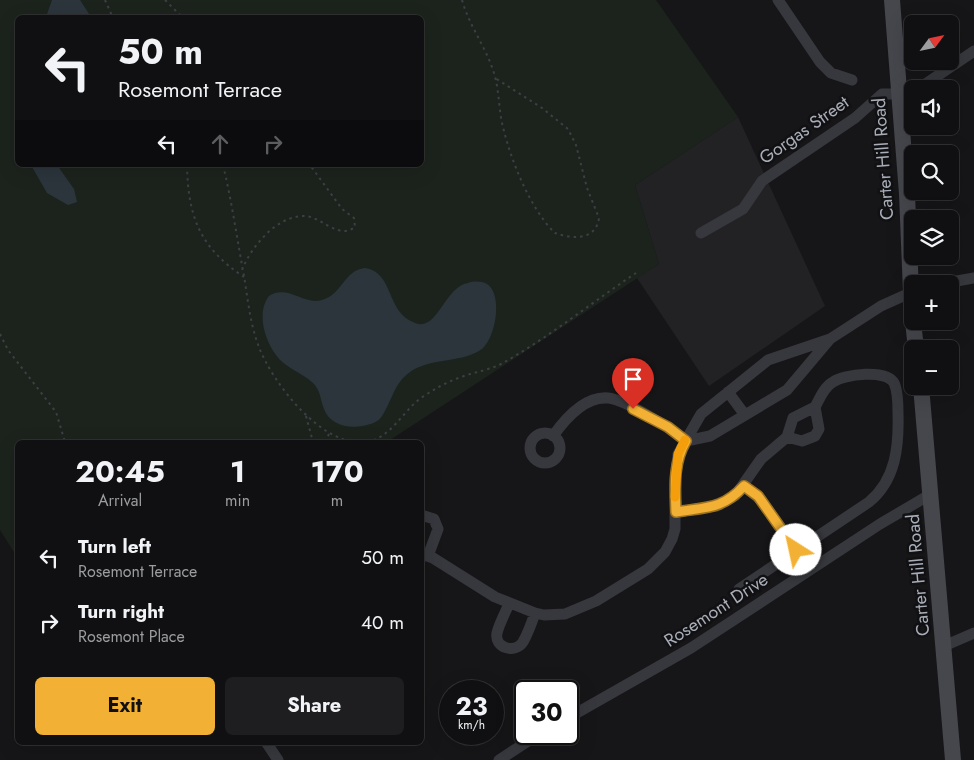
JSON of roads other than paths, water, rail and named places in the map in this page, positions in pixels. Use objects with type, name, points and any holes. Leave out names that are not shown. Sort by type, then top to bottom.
[{"type":"main road","name":"Carter Hill Road","points":[[892,0],[904,80]]},
{"type":"main road","name":"Carter Hill Road","points":[[906,135],[911,275]]},
{"type":"main road","name":"Carter Hill Road","points":[[922,395],[953,760]]},
{"type":"street","points":[[778,0],[820,62],[831,74],[852,80]]},
{"type":"street","points":[[931,80],[974,51]]},
{"type":"street","name":"Gorgas Street","points":[[701,233],[743,209],[762,181],[855,118],[882,94],[904,93]]},
{"type":"street","points":[[959,281],[974,278]]},
{"type":"street","points":[[424,516],[434,519],[438,529],[425,555],[509,604],[535,613],[556,615],[576,611],[648,569],[661,556],[672,539],[676,512],[675,480],[678,454],[701,414],[768,360],[830,339],[881,306],[904,296]]},
{"type":"street","points":[[553,436],[570,415],[593,402],[608,398],[668,427],[686,441],[710,436],[787,390],[830,339]]},
{"type":"street","points":[[676,512],[716,506],[728,502],[744,486],[761,459],[787,437],[793,418],[815,407],[827,386],[835,380],[878,374],[886,375],[894,383],[899,432],[897,449],[888,480],[877,495],[739,589]]},
{"type":"street","points":[[728,392],[745,415]]},
{"type":"street","points":[[787,437],[802,440],[815,436],[819,429],[815,407]]},
{"type":"street","points":[[744,486],[758,496],[796,550]]},
{"type":"street","name":"Rosemont Drive","points":[[579,712],[691,648],[880,524],[931,494]]},
{"type":"street","points":[[509,604],[497,633],[501,646],[508,649],[519,647],[523,642],[535,613]]},
{"type":"street","points":[[944,646],[974,633]]},
{"type":"street","points":[[268,745],[278,760]]},
{"type":"street","points":[[499,760],[522,745]]}]
